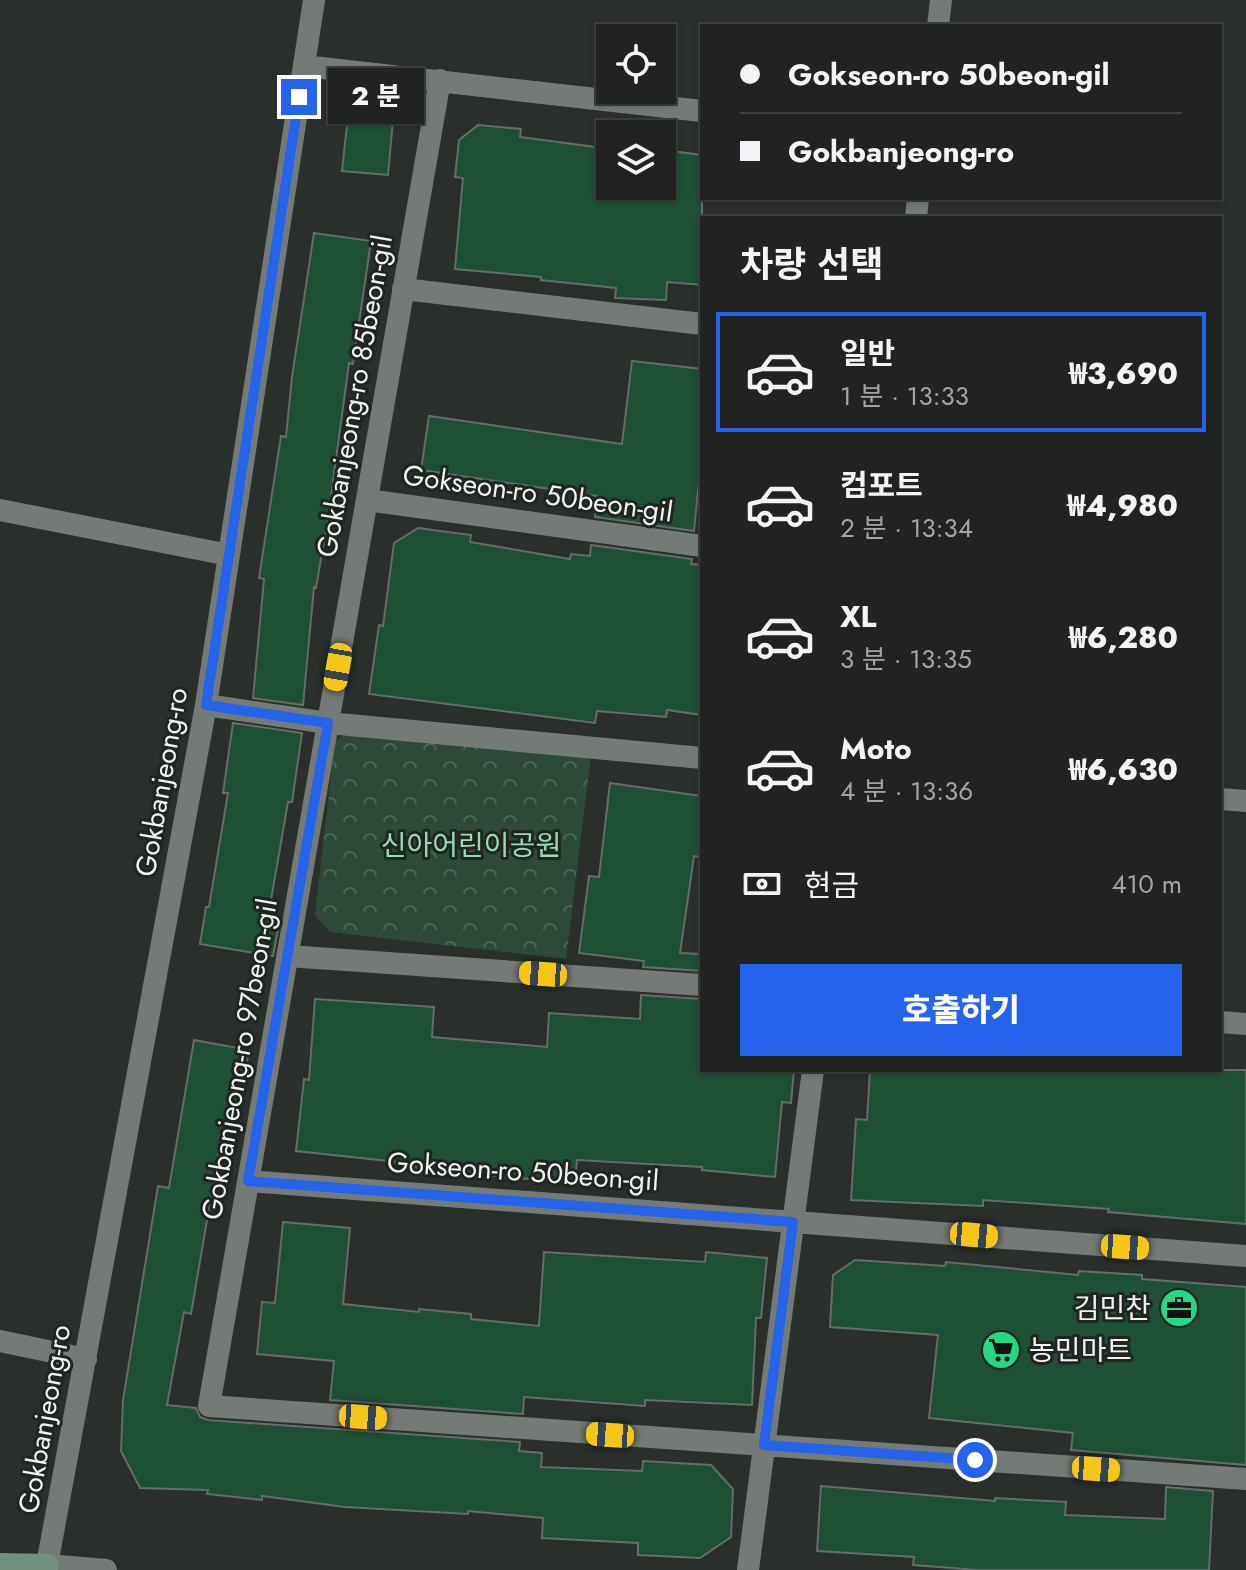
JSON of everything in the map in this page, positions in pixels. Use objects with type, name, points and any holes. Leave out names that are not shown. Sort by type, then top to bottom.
[{"type":"main road","points":[[0,1564],[47,1567]]},
{"type":"street","name":"Gokbanjeong-ro","points":[[47,1567],[206,705],[314,0]]},
{"type":"street","points":[[938,24],[941,0]]},
{"type":"street","points":[[304,66],[700,111]]},
{"type":"street","name":"Gokbanjeong-ro 85beon-gil","points":[[328,723],[440,80]]},
{"type":"street","points":[[403,289],[700,324]]},
{"type":"street","name":"Gokseon-ro 50beon-gil","points":[[367,500],[700,546]]},
{"type":"street","points":[[0,510],[229,555]]},
{"type":"street","points":[[206,705],[328,723],[700,758]]},
{"type":"street","name":"Gokbanjeong-ro 97beon-gil","points":[[328,723],[209,1406],[764,1445]]},
{"type":"street","points":[[1222,799],[1246,801]]},
{"type":"street","points":[[288,956],[700,985]]},
{"type":"street","points":[[1222,1022],[1246,1024]]},
{"type":"street","points":[[748,1570],[813,1072]]},
{"type":"street","name":"Gokseon-ro 50beon-gil","points":[[248,1181],[1246,1256]]},
{"type":"street","points":[[0,1341],[86,1359]]},
{"type":"street","points":[[764,1445],[1246,1479]]},
{"type":"street","points":[[47,1567],[106,1570]]},
{"type":"green space","name":"신아어린이공원","points":[[355,728],[591,755],[566,959],[330,932],[315,915],[335,741]]},
{"type":"building","points":[[348,116],[393,120],[388,175],[342,171]]},
{"type":"building","points":[[478,125],[521,129],[520,137],[596,147],[596,200],[676,200],[676,152],[700,155],[700,285],[667,282],[666,300],[615,298],[616,288],[455,269],[463,178],[455,177],[459,140]]},
{"type":"building","points":[[314,233],[371,241],[353,364],[349,363],[328,518],[314,587],[303,705],[253,698],[264,579],[259,578],[281,436],[286,437]]},
{"type":"building","points":[[632,361],[700,369],[700,471],[694,531],[595,517],[597,496],[421,470],[429,416],[622,444]]},
{"type":"building","points":[[418,528],[471,535],[470,542],[570,559],[571,554],[590,556],[591,545],[692,559],[691,564],[700,565],[700,715],[667,710],[666,717],[597,711],[595,723],[369,694],[379,625],[383,626],[394,543]]},
{"type":"building","points":[[233,723],[302,733],[292,802],[288,802],[268,917],[280,919],[273,956],[200,944],[228,793],[223,793]]},
{"type":"building","points":[[610,783],[700,796],[700,857],[694,856],[680,953],[700,954],[700,971],[643,967],[644,961],[579,953],[589,876],[599,877]]},
{"type":"building","points":[[641,995],[700,999],[700,1072],[794,1072],[791,1103],[782,1102],[775,1177],[702,1170],[702,1167],[577,1160],[575,1183],[415,1169],[416,1164],[296,1151],[304,1079],[309,1080],[315,999],[434,1007],[432,1037],[547,1047],[549,1013],[640,1019]]},
{"type":"building","points":[[194,1040],[249,1050],[232,1147],[220,1144],[191,1314],[184,1312],[167,1405],[196,1408],[200,1417],[208,1420],[520,1442],[519,1451],[542,1453],[541,1467],[642,1471],[643,1461],[711,1465],[733,1489],[731,1537],[700,1558],[638,1555],[638,1543],[542,1538],[543,1518],[468,1511],[468,1514],[345,1507],[262,1496],[262,1500],[207,1494],[208,1490],[140,1488],[121,1451],[123,1400],[158,1186],[169,1188]]},
{"type":"building","points":[[1246,1070],[1246,1224],[1108,1212],[1109,1209],[983,1200],[983,1206],[851,1200],[856,1119],[867,1120],[870,1072]]},
{"type":"building","points":[[283,1222],[350,1228],[343,1304],[471,1314],[471,1319],[539,1326],[544,1252],[705,1262],[706,1252],[767,1258],[761,1318],[756,1318],[752,1405],[645,1400],[645,1406],[524,1397],[523,1414],[330,1400],[334,1361],[257,1354],[262,1302],[275,1303]]},
{"type":"building","points":[[855,1260],[945,1266],[946,1262],[1078,1275],[1079,1271],[1142,1275],[1142,1279],[1246,1287],[1246,1465],[1071,1450],[1073,1433],[929,1418],[938,1335],[830,1327],[833,1275]]},
{"type":"building","points":[[821,1486],[995,1501],[995,1498],[1066,1502],[1065,1515],[1165,1519],[1166,1487],[1213,1491],[1209,1570],[978,1570],[913,1565],[914,1557],[817,1551]]},
{"type":"place","name":"김민찬","points":[[1179,1308]]},
{"type":"place","name":"농민마트","points":[[1001,1350]]},
{"type":"route","points":[[299,97],[206,705],[328,723],[248,1181],[793,1222],[764,1445],[975,1460]]}]
